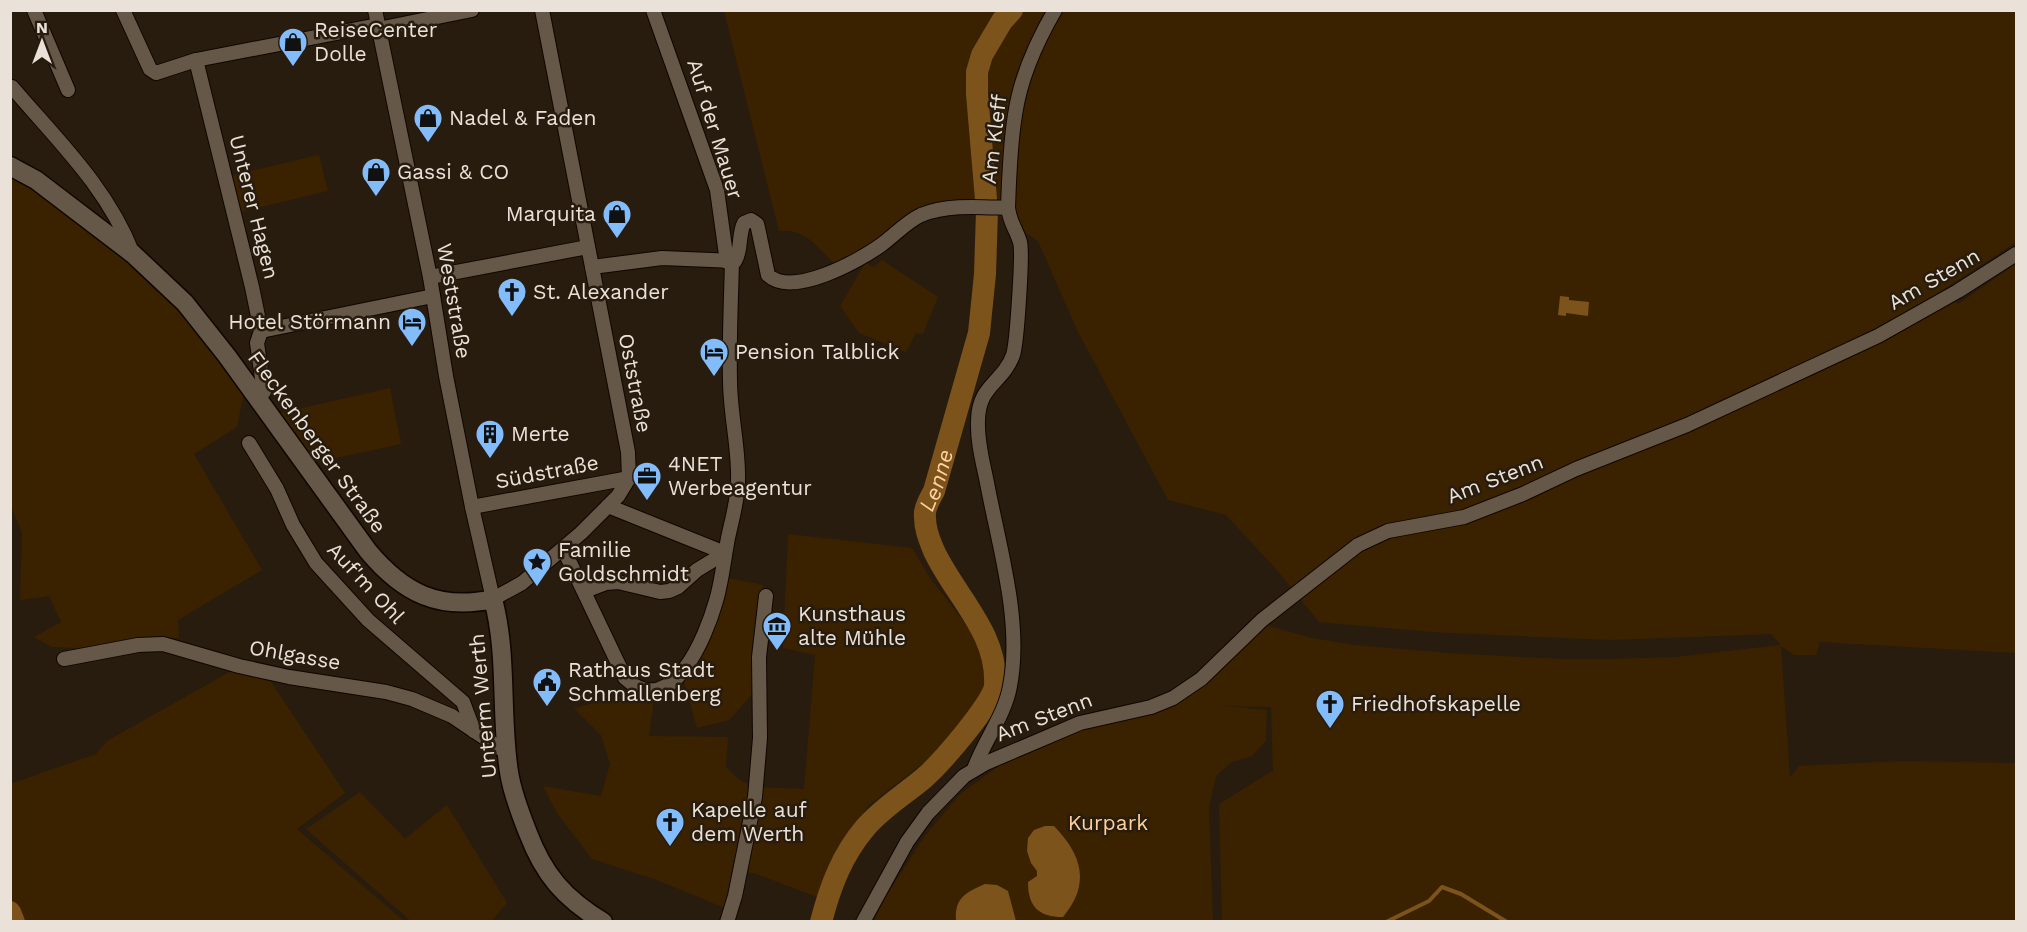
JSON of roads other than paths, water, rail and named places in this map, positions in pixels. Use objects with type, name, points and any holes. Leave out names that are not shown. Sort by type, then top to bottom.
[{"type":"street","points":[[34,10],[68,90]]},
{"type":"street","points":[[123,10],[150,69],[160,73],[196,60],[377,21],[472,10]]},
{"type":"street","name":"Oststraße","points":[[542,10],[628,452],[629,478]]},
{"type":"street","name":"Auf der Mauer","points":[[585,591],[626,678],[640,688],[656,690],[671,683],[684,669],[714,607],[738,479],[730,382],[729,262],[717,190],[653,10]]},
{"type":"street","name":"Am Kleff","points":[[1002,208],[1015,113],[1024,79],[1055,10]]},
{"type":"street","name":"Weststraße","points":[[377,21],[430,277],[472,507],[493,598]]},
{"type":"street","name":"Unterer Hagen","points":[[196,60],[261,331],[257,343],[264,392],[257,397]]},
{"type":"street","name":"Fleckenberger Straße","points":[[12,87],[94,182],[122,228],[133,254]]},
{"type":"street","name":"Fleckenberger Straße","points":[[10,166],[36,180],[133,254],[184,303],[227,356],[386,572],[417,593],[445,601],[470,604],[493,598]]},
{"type":"street","points":[[592,267],[662,258],[729,262],[736,260],[741,227],[751,220],[757,224],[768,275],[778,281],[795,281],[817,277],[846,266],[880,246],[911,221],[936,210],[1002,208]]},
{"type":"street","name":"Am Stenn","points":[[974,769],[1009,691],[1013,655],[1009,600],[979,445],[978,421],[981,398],[1008,364],[1015,348],[1020,246],[1002,208]]},
{"type":"street","points":[[430,277],[588,247]]},
{"type":"street","name":"Am Stenn","points":[[862,921],[898,855],[923,820],[956,783],[974,769],[1080,723],[1151,707],[1173,698],[1201,679],[1262,620],[1346,553],[1368,539],[1398,529],[1464,517],[1687,425],[1878,336],[1958,291],[2016,254]]},
{"type":"street","points":[[261,331],[433,296]]},
{"type":"street","name":"Auf'm Ohl","points":[[249,443],[277,489],[293,525],[316,563],[368,620],[463,702],[474,731]]},
{"type":"street","points":[[493,598],[522,584],[563,548],[608,506],[622,491],[629,478]]},
{"type":"street","name":"Südstraße","points":[[472,507],[629,478]]},
{"type":"street","points":[[608,506],[725,554]]},
{"type":"street","points":[[563,548],[585,591],[618,582],[660,592],[669,591],[678,587],[697,570],[725,554]]},
{"type":"street","points":[[727,921],[741,871],[757,778],[760,738],[759,657],[766,597]]},
{"type":"street","name":"Unterm Werth","points":[[493,598],[500,630],[507,753],[513,791],[530,839],[544,868],[564,894],[603,921]]},
{"type":"street","name":"Ohlgasse","points":[[64,659],[138,645],[163,644],[239,666],[401,696],[439,710],[507,753]]},
{"type":"waterway","name":"Lenne","points":[[821,922],[838,872],[857,838],[879,814],[924,778],[941,761],[986,705],[995,685],[990,648],[974,615],[934,551],[926,528],[925,512],[934,491],[979,333],[985,274],[987,211],[977,72],[982,55],[1002,21],[1012,10]]},
{"type":"waterway","points":[[1386,922],[1429,901],[1442,887],[1461,894],[1507,922]]},
{"type":"waterway","name":"Lenne","points":[[10,912],[14,922]]},
{"type":"place","name":"ReiseCenter Dolle","points":[[293,68]]},
{"type":"place","name":"Nadel & Faden","points":[[428,144]]},
{"type":"place","name":"Gassi & CO","points":[[376,198]]},
{"type":"place","name":"Marquita","points":[[617,240]]},
{"type":"place","name":"St. Alexander","points":[[512,318]]},
{"type":"place","name":"Hotel Störmann","points":[[412,348]]},
{"type":"place","name":"Pension Talblick","points":[[714,378]]},
{"type":"place","name":"Merte","points":[[490,460]]},
{"type":"place","name":"4NET Werbeagentur","points":[[647,502]]},
{"type":"place","name":"Familie Goldschmidt","points":[[537,588]]},
{"type":"place","name":"Kunsthaus alte Mühle","points":[[777,652]]},
{"type":"place","name":"Rathaus Stadt Schmallenberg","points":[[547,708]]},
{"type":"place","name":"Friedhofskapelle","points":[[1330,730]]},
{"type":"place","name":"Kapelle auf dem Werth","points":[[670,848]]},
{"type":"park label","name":"Kurpark","points":[[1108,823]]}]
